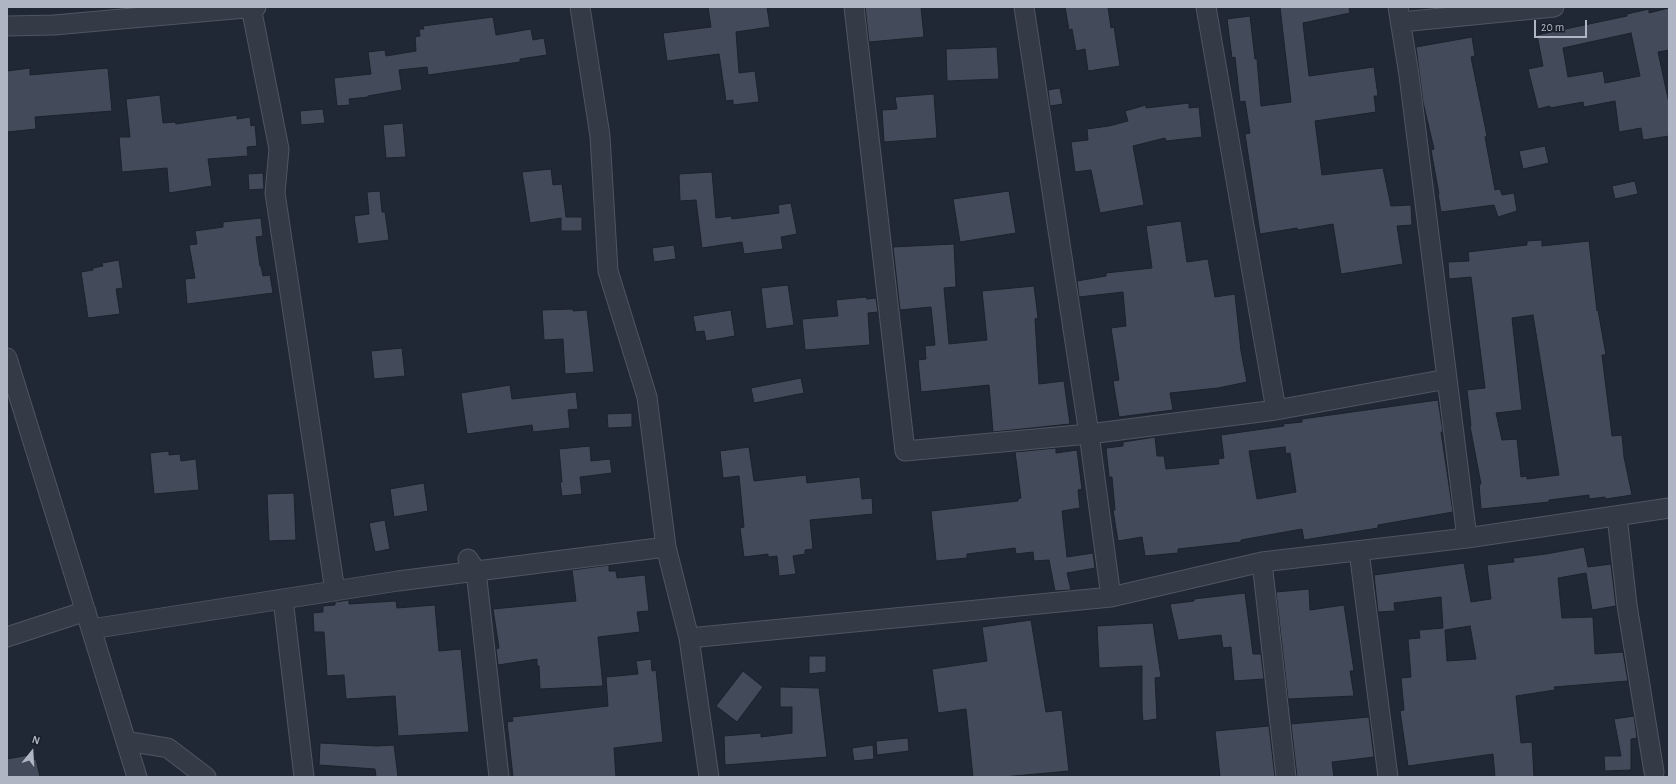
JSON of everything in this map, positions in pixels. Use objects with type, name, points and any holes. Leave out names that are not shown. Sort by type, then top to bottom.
[{"type":"street","points":[[251,7],[280,149],[275,193],[335,591]]},
{"type":"street","points":[[7,26],[54,25],[256,7]]},
{"type":"street","points":[[580,7],[600,136],[608,271],[647,397],[666,547],[689,638],[709,777]]},
{"type":"street","points":[[854,7],[906,451],[1089,434],[1276,410],[1447,379]]},
{"type":"street","points":[[1024,7],[1089,434],[1111,596]]},
{"type":"street","points":[[1206,7],[1276,410]]},
{"type":"street","points":[[1467,538],[1409,75],[1399,15],[1554,7]]},
{"type":"street","points":[[7,358],[137,777]]},
{"type":"street","points":[[689,638],[1111,596],[1262,562],[1467,538],[1669,508]]},
{"type":"street","points":[[1617,516],[1627,605],[1659,773]]},
{"type":"street","points":[[7,637],[88,620],[284,599],[335,591],[472,565],[666,547]]},
{"type":"street","points":[[1359,551],[1388,777]]},
{"type":"street","points":[[1262,562],[1286,777]]},
{"type":"street","points":[[472,565],[499,777]]},
{"type":"street","points":[[284,599],[304,777]]},
{"type":"street","points":[[126,741],[168,748],[206,777]]},
{"type":"building","points":[[708,7],[767,7],[770,27],[736,32],[739,73],[755,71],[759,102],[733,105],[733,100],[726,101],[719,54],[667,61],[663,33],[711,27]]},
{"type":"building","points":[[865,7],[921,7],[924,37],[869,42]]},
{"type":"building","points":[[1065,7],[1108,7],[1111,28],[1114,27],[1120,66],[1088,71],[1085,49],[1076,51],[1072,29],[1069,30]]},
{"type":"building","points":[[1280,7],[1349,7],[1350,13],[1303,23],[1309,76],[1374,67],[1378,96],[1374,96],[1376,112],[1315,121],[1322,175],[1383,168],[1391,206],[1411,205],[1412,225],[1397,226],[1403,264],[1341,274],[1333,224],[1260,234],[1245,134],[1250,133],[1245,101],[1240,102],[1235,57],[1232,58],[1227,19],[1250,16],[1255,59],[1257,59],[1261,106],[1291,102]]},
{"type":"building","points":[[1669,8],[1669,50],[1658,52],[1669,103],[1669,136],[1643,140],[1641,128],[1619,132],[1615,101],[1584,107],[1583,102],[1538,109],[1528,69],[1543,66],[1537,35],[1627,16],[1627,14],[1649,9],[1649,13]],"holes":[[[1631,33],[1640,76],[1605,83],[1603,71],[1568,77],[1563,48]]]},
{"type":"building","points":[[493,17],[496,35],[531,29],[533,40],[544,38],[547,55],[520,59],[520,62],[428,75],[427,67],[399,70],[402,90],[368,97],[349,99],[350,105],[337,106],[334,78],[371,74],[368,52],[385,50],[386,56],[416,51],[415,37],[420,36],[419,29],[424,29],[423,26]]},
{"type":"building","points":[[1472,37],[1475,56],[1471,57],[1487,136],[1485,137],[1495,190],[1500,189],[1502,195],[1514,193],[1517,211],[1498,217],[1494,205],[1441,212],[1431,150],[1434,149],[1423,102],[1416,47]]},
{"type":"building","points":[[997,47],[999,79],[947,81],[946,49]]},
{"type":"building","points":[[30,68],[30,75],[108,68],[112,111],[35,117],[36,129],[7,132],[7,71]]},
{"type":"building","points":[[1060,88],[1063,104],[1050,106],[1048,90]]},
{"type":"building","points":[[934,94],[937,138],[884,142],[882,110],[897,109],[895,97]]},
{"type":"building","points":[[160,95],[163,123],[175,122],[176,124],[237,115],[237,119],[250,117],[251,126],[255,125],[257,146],[247,147],[248,156],[208,159],[212,186],[169,193],[167,168],[122,172],[119,137],[130,137],[126,99]]},
{"type":"building","points":[[1189,103],[1189,108],[1199,107],[1202,137],[1166,141],[1165,138],[1133,146],[1144,205],[1100,213],[1091,170],[1075,172],[1071,142],[1088,140],[1087,129],[1109,126],[1128,121],[1125,111],[1146,105],[1146,108]]},
{"type":"building","points":[[323,109],[325,123],[301,125],[300,111]]},
{"type":"building","points":[[403,123],[406,157],[386,158],[383,125]]},
{"type":"building","points":[[1545,146],[1549,163],[1523,169],[1519,151]]},
{"type":"building","points":[[551,169],[553,185],[562,184],[566,217],[582,217],[582,231],[561,231],[561,218],[530,223],[522,172]]},
{"type":"building","points":[[712,172],[716,218],[731,216],[732,219],[779,213],[778,205],[791,203],[797,234],[781,237],[783,249],[744,254],[742,242],[702,248],[696,200],[680,201],[679,174]]},
{"type":"building","points":[[263,173],[264,189],[249,190],[248,174]]},
{"type":"building","points":[[1635,181],[1638,194],[1615,199],[1612,186]]},
{"type":"building","points":[[380,191],[382,212],[385,212],[389,240],[358,244],[354,216],[369,214],[367,192]]},
{"type":"building","points":[[1009,191],[1016,233],[960,242],[953,199]]},
{"type":"building","points":[[261,218],[263,236],[256,237],[260,266],[263,276],[270,275],[273,293],[187,304],[185,279],[195,278],[189,245],[197,244],[195,231],[223,227],[223,222]]},
{"type":"building","points":[[1181,221],[1187,262],[1208,259],[1215,297],[1235,294],[1241,351],[1247,382],[1218,388],[1170,393],[1173,410],[1119,417],[1113,381],[1119,380],[1111,328],[1126,326],[1123,292],[1079,297],[1077,281],[1106,276],[1106,273],[1152,268],[1146,226]]},
{"type":"building","points":[[1542,240],[1542,246],[1589,241],[1597,311],[1598,310],[1606,355],[1602,355],[1612,436],[1622,435],[1624,457],[1632,495],[1606,499],[1605,497],[1589,499],[1589,495],[1549,500],[1549,502],[1481,509],[1479,484],[1481,484],[1470,426],[1467,390],[1485,388],[1471,277],[1449,279],[1448,262],[1469,261],[1468,252],[1527,245],[1527,241]],"holes":[[[1533,315],[1559,475],[1527,479],[1527,476],[1521,477],[1517,439],[1502,440],[1496,413],[1522,410],[1512,318]]]},
{"type":"building","points":[[954,244],[956,287],[944,288],[949,344],[987,340],[982,291],[1034,286],[1038,318],[1035,319],[1039,384],[1064,381],[1070,424],[993,432],[989,385],[921,392],[918,360],[926,359],[925,346],[935,345],[931,307],[900,310],[893,247]]},
{"type":"building","points":[[674,245],[676,259],[654,262],[652,248]]},
{"type":"building","points":[[119,260],[123,288],[116,289],[120,314],[88,318],[81,272],[93,270],[93,268],[103,266],[102,263]]},
{"type":"building","points":[[788,285],[794,325],[766,329],[761,288]]},
{"type":"building","points":[[866,297],[867,299],[876,298],[878,312],[868,313],[870,345],[805,350],[802,319],[838,316],[836,300]]},
{"type":"building","points":[[573,309],[573,311],[587,310],[594,372],[565,374],[563,339],[544,340],[542,310]]},
{"type":"building","points":[[731,310],[735,336],[706,341],[704,331],[696,332],[693,316]]},
{"type":"building","points":[[402,348],[405,376],[374,379],[371,351]]},
{"type":"building","points":[[801,378],[804,393],[754,403],[751,388]]},
{"type":"building","points":[[510,385],[512,399],[576,392],[578,409],[568,410],[570,428],[533,432],[532,425],[467,434],[461,393]]},
{"type":"building","points":[[1438,400],[1443,432],[1441,432],[1453,512],[1378,525],[1378,528],[1304,540],[1302,529],[1241,540],[1241,542],[1178,549],[1178,553],[1145,556],[1142,537],[1118,541],[1113,510],[1115,510],[1112,477],[1109,477],[1106,448],[1123,446],[1123,442],[1155,437],[1157,456],[1164,456],[1166,469],[1219,464],[1218,459],[1224,458],[1221,435],[1284,426],[1283,424],[1302,422],[1302,419]],"holes":[[[1285,447],[1286,454],[1290,453],[1296,492],[1257,499],[1249,451]]]},
{"type":"building","points":[[632,413],[632,427],[608,428],[607,414]]},
{"type":"building","points":[[590,446],[591,461],[610,459],[612,473],[580,477],[582,494],[562,496],[559,449]]},
{"type":"building","points":[[749,447],[754,481],[806,475],[807,483],[860,477],[862,499],[872,498],[873,514],[810,520],[813,549],[805,550],[805,554],[793,556],[796,574],[779,576],[777,556],[768,557],[768,554],[744,557],[740,528],[744,527],[739,476],[723,478],[720,451]]},
{"type":"building","points":[[1056,448],[1056,453],[1077,450],[1082,489],[1078,490],[1080,508],[1062,511],[1067,557],[1093,553],[1095,568],[1067,573],[1071,590],[1055,591],[1049,560],[1034,561],[1033,552],[1016,554],[1015,548],[967,554],[967,558],[936,561],[931,511],[1018,501],[1018,499],[1021,498],[1015,452]]},
{"type":"building","points":[[169,451],[169,455],[180,454],[181,461],[196,459],[199,490],[154,494],[150,453]]},
{"type":"building","points":[[424,483],[428,511],[394,517],[390,489]]},
{"type":"building","points":[[294,493],[296,540],[269,541],[267,494]]},
{"type":"building","points":[[385,520],[390,549],[375,552],[369,523]]},
{"type":"building","points":[[1584,547],[1588,567],[1611,564],[1616,606],[1592,610],[1586,573],[1558,578],[1562,618],[1593,617],[1595,654],[1623,652],[1628,681],[1554,687],[1555,690],[1516,696],[1521,743],[1532,742],[1534,777],[1495,777],[1493,754],[1408,766],[1400,711],[1404,710],[1401,678],[1411,677],[1408,639],[1420,638],[1419,630],[1443,628],[1441,597],[1394,603],[1395,611],[1378,612],[1374,575],[1464,563],[1471,602],[1491,599],[1487,565],[1514,562],[1513,558]],"holes":[[[1470,626],[1476,659],[1447,661],[1445,630]]]},
{"type":"building","points":[[609,565],[609,571],[616,571],[617,578],[645,575],[649,611],[637,612],[640,632],[598,637],[603,686],[540,689],[539,666],[537,666],[537,659],[498,665],[496,649],[499,648],[493,609],[576,601],[572,570]]},
{"type":"building","points":[[1309,589],[1310,610],[1344,605],[1354,671],[1350,671],[1354,696],[1288,699],[1276,592]]},
{"type":"building","points":[[1245,593],[1253,654],[1261,654],[1264,679],[1234,681],[1231,647],[1223,648],[1221,635],[1178,640],[1170,604],[1194,601],[1194,599]]},
{"type":"building","points":[[349,600],[349,604],[396,601],[397,608],[435,605],[439,651],[461,649],[469,732],[398,736],[395,696],[346,699],[344,675],[327,676],[324,632],[314,632],[313,613],[323,612],[323,606],[335,605],[335,602]]},
{"type":"building","points":[[1031,620],[1046,712],[1062,710],[1069,771],[1003,777],[973,777],[966,709],[938,713],[932,669],[987,661],[982,627]]},
{"type":"building","points":[[1153,623],[1161,677],[1155,678],[1157,719],[1143,721],[1142,666],[1099,668],[1097,626]]},
{"type":"building","points":[[809,656],[826,656],[826,672],[809,674]]},
{"type":"building","points":[[651,659],[652,671],[656,670],[663,742],[614,748],[616,777],[513,777],[507,722],[513,721],[512,717],[608,706],[606,677],[638,674],[636,661]]},
{"type":"building","points":[[743,671],[763,687],[737,722],[716,706]]},
{"type":"building","points":[[780,687],[819,688],[827,757],[725,765],[724,736],[761,733],[761,737],[792,733],[792,707],[780,707]]},
{"type":"building","points":[[1634,716],[1637,738],[1631,739],[1631,770],[1605,771],[1604,756],[1621,756],[1614,719]]},
{"type":"building","points":[[1369,717],[1374,757],[1332,762],[1334,777],[1297,777],[1291,724]]},
{"type":"building","points":[[1269,726],[1275,777],[1220,777],[1215,731]]},
{"type":"building","points":[[908,738],[909,751],[877,755],[876,741]]},
{"type":"building","points":[[320,743],[377,746],[394,745],[398,777],[376,777],[375,769],[319,765]]},
{"type":"building","points":[[873,745],[874,759],[854,761],[852,748]]},
{"type":"building","points":[[29,755],[29,760],[36,759],[40,777],[7,777],[7,759]]}]
